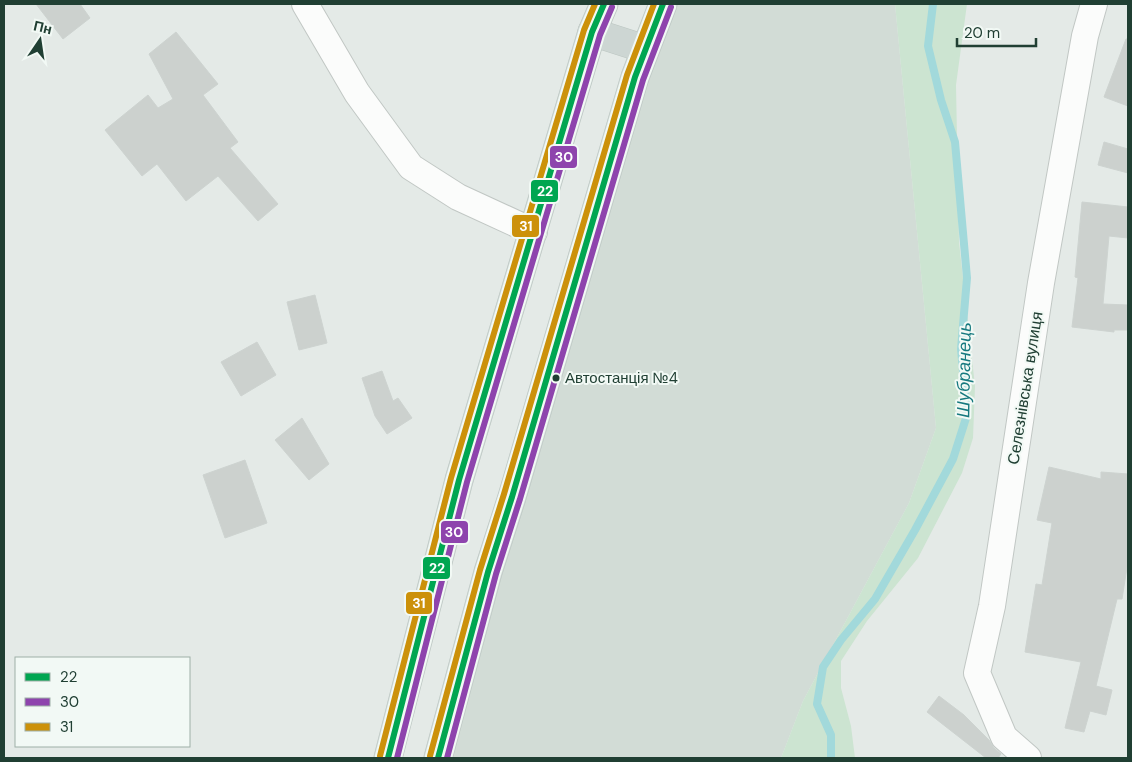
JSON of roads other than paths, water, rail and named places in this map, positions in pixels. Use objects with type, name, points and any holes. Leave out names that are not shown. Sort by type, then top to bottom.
[{"type":"main road","points":[[388,758],[459,480],[592,32],[604,4]]},
{"type":"main road","points":[[438,758],[488,572],[512,497],[574,280],[644,49],[663,4]]},
{"type":"main road","points":[[592,32],[644,49]]},
{"type":"street","points":[[305,4],[357,93],[411,167],[458,197],[534,232]]},
{"type":"street","name":"Селезнівська вулиця","points":[[1028,758],[1004,738],[977,673],[992,606],[1041,283],[1085,36],[1094,4]]},
{"type":"waterway","name":"Шубранець","points":[[831,758],[831,735],[817,704],[823,667],[841,640],[875,599],[915,530],[953,459],[967,415],[961,349],[967,278],[955,142],[941,100],[928,46],[933,4]]},
{"type":"place","name":"Автостанція №4","points":[[556,378]]}]
